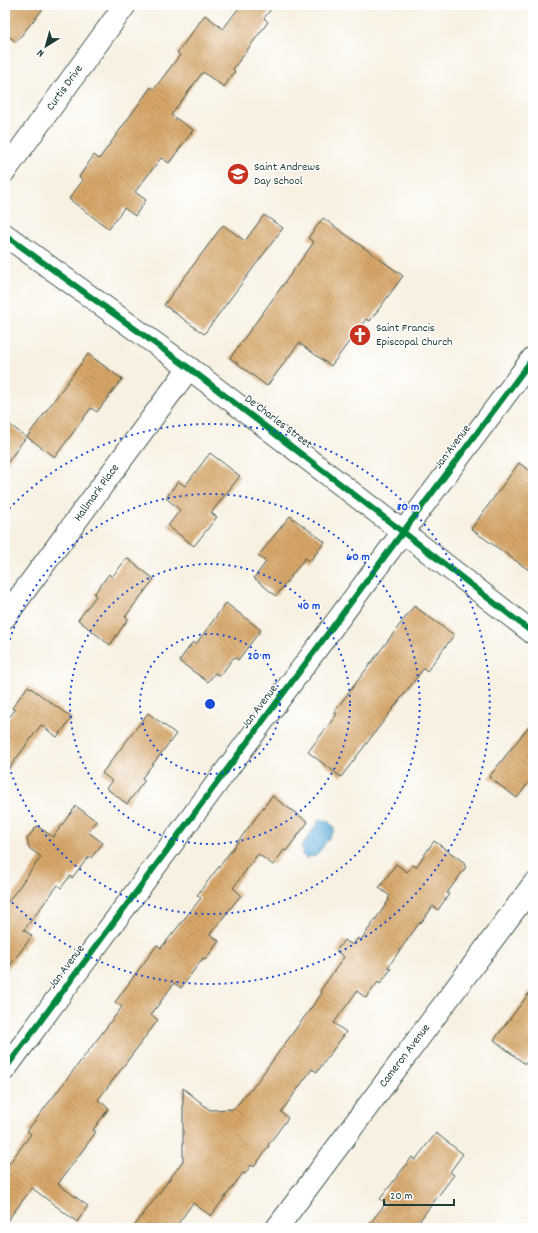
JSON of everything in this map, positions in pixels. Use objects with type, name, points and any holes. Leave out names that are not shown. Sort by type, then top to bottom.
[{"type":"street","name":"Curtis Drive","points":[[5,171],[125,5]]},
{"type":"street","name":"De Charles Street","points":[[5,235],[189,368],[533,633]]},
{"type":"street","name":"Jan Avenue","points":[[5,1069],[533,358]]},
{"type":"street","name":"Hallmark Place","points":[[5,617],[189,368]]},
{"type":"street","name":"Cameron Avenue","points":[[277,1228],[533,885]]},
{"type":"water","points":[[320,819],[329,822],[333,826],[334,831],[316,856],[309,856],[308,859],[301,854],[303,851],[301,847]]},
{"type":"building","points":[[5,5],[46,5],[16,42],[5,33]]},
{"type":"building","points":[[241,5],[274,5],[264,18],[268,22],[233,69],[235,71],[224,87],[203,72],[171,115],[193,130],[169,163],[161,158],[135,192],[146,200],[135,216],[124,208],[109,229],[69,199],[83,180],[79,177],[94,155],[99,159],[151,87],[154,89],[180,55],[177,53],[205,15],[223,29]]},
{"type":"building","points":[[264,215],[283,228],[204,334],[164,305],[223,225],[245,241]]},
{"type":"building","points":[[323,218],[403,276],[370,321],[366,319],[331,366],[299,343],[267,386],[230,358],[314,242],[308,238]]},
{"type":"building","points":[[88,354],[122,379],[97,412],[91,408],[55,457],[27,437]]},
{"type":"building","points":[[5,421],[26,437],[5,466]]},
{"type":"building","points":[[210,453],[240,476],[211,513],[217,517],[194,546],[168,526],[180,510],[166,498],[178,481],[185,486]]},
{"type":"building","points":[[519,463],[533,473],[533,573],[471,529]]},
{"type":"building","points":[[290,516],[325,542],[310,561],[305,558],[276,596],[254,578],[266,562],[258,556]]},
{"type":"building","points":[[127,558],[154,579],[125,617],[128,619],[110,645],[78,620],[96,596],[94,594],[109,574],[112,577]]},
{"type":"building","points":[[226,603],[261,630],[238,660],[234,657],[220,676],[215,673],[208,682],[179,661],[193,642],[196,644]]},
{"type":"building","points":[[414,606],[454,635],[427,671],[424,668],[341,777],[308,752],[337,714],[334,712]]},
{"type":"building","points":[[28,686],[72,718],[57,737],[41,725],[5,774],[5,723],[15,710],[12,708]]},
{"type":"building","points":[[148,713],[176,734],[142,778],[145,780],[127,804],[106,788],[112,781],[102,773]]},
{"type":"building","points":[[533,721],[533,777],[517,798],[489,777]]},
{"type":"building","points":[[272,796],[308,822],[286,851],[284,850],[273,865],[258,854],[233,888],[241,895],[210,934],[219,941],[205,960],[203,958],[181,988],[174,983],[151,1015],[158,1020],[98,1100],[109,1108],[93,1130],[96,1132],[58,1184],[88,1206],[77,1222],[32,1188],[5,1224],[5,1169],[31,1134],[27,1131],[122,1007],[115,1002],[157,945],[161,948],[201,898],[197,895]]},
{"type":"building","points":[[76,806],[96,821],[88,832],[103,843],[91,858],[89,856],[72,878],[70,876],[61,888],[58,885],[24,930],[32,936],[5,972],[5,906],[41,857],[29,848],[27,839],[37,826],[53,837]]},
{"type":"building","points":[[434,841],[465,863],[464,865],[466,867],[447,893],[449,894],[438,910],[433,906],[421,923],[420,922],[388,967],[391,969],[380,984],[378,982],[366,998],[357,991],[334,1023],[346,1032],[317,1072],[312,1069],[281,1112],[288,1118],[254,1167],[251,1165],[245,1174],[243,1173],[211,1216],[193,1203],[175,1228],[133,1228],[183,1161],[183,1088],[210,1110],[234,1109],[250,1089],[251,1090],[322,993],[320,991],[344,957],[336,951],[344,940],[353,945],[358,938],[361,940],[389,900],[388,899],[390,896],[379,888],[396,864],[407,872],[413,865],[416,867]]},
{"type":"building","points":[[533,988],[533,1053],[525,1064],[494,1040]]},
{"type":"building","points":[[436,1133],[463,1154],[450,1172],[454,1175],[414,1228],[366,1228],[386,1203],[380,1199],[412,1157],[415,1160]]},
{"type":"cycle path","points":[[5,235],[189,368],[533,633]]},
{"type":"cycle path","points":[[5,1069],[533,358]]},
{"type":"place","name":"Saint Andrews Day School","points":[[238,174]]},
{"type":"place","name":"Saint Francis Episcopal Church","points":[[360,335]]}]
